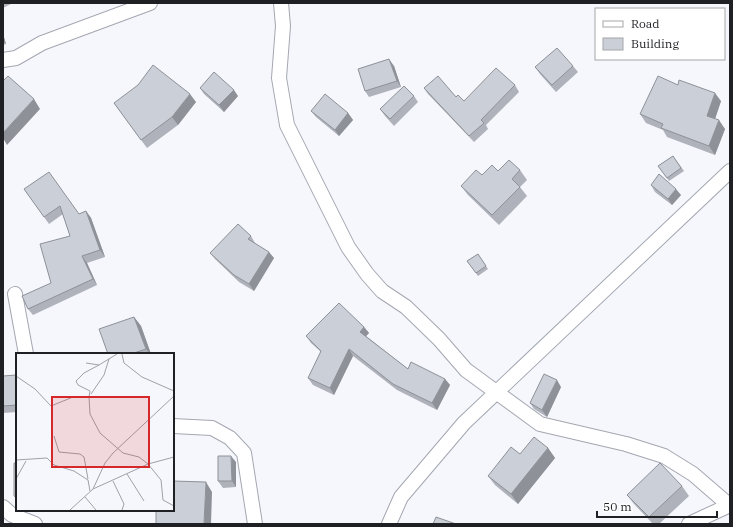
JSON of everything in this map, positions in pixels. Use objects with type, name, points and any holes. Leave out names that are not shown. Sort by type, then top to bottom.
[{"type":"street","points":[[3,60],[16,58],[42,43],[150,3]]},
{"type":"street","points":[[281,3],[283,26],[279,78],[287,125],[348,247],[367,274],[382,291],[406,307],[439,339],[466,370],[540,424],[626,444],[664,456],[693,474],[730,505],[689,524]]},
{"type":"street","points":[[389,524],[401,497],[464,423],[497,394],[730,170]]},
{"type":"street","points":[[15,294],[26,353]]},
{"type":"street","points":[[174,426],[212,428],[230,438],[244,454],[255,524]]},
{"type":"street","points":[[3,507],[12,515],[35,524]]},
{"type":"building","points":[[557,48],[573,66],[552,85],[535,67]]},
{"type":"building","points":[[389,59],[397,81],[365,91],[358,69]]},
{"type":"building","points":[[153,65],[190,94],[172,117],[141,140],[114,103],[138,85]]},
{"type":"building","points":[[496,68],[515,85],[481,120],[484,123],[469,136],[424,88],[438,76],[456,97],[458,95],[464,101]]},
{"type":"building","points":[[214,72],[234,90],[219,105],[200,88]]},
{"type":"building","points":[[8,76],[34,99],[3,133],[3,81]]},
{"type":"building","points":[[658,76],[678,85],[679,80],[715,93],[707,116],[719,120],[709,146],[661,128],[663,124],[640,114]]},
{"type":"building","points":[[404,86],[414,96],[390,119],[380,109]]},
{"type":"building","points":[[325,94],[348,113],[335,130],[311,111]]},
{"type":"building","points":[[673,156],[681,168],[667,178],[658,166]]},
{"type":"building","points":[[509,160],[520,170],[512,179],[520,187],[492,215],[461,186],[476,170],[482,175],[492,165],[498,171]]},
{"type":"building","points":[[49,172],[79,214],[86,211],[100,250],[82,256],[93,279],[28,309],[22,296],[51,283],[40,244],[70,236],[60,206],[44,217],[24,189]]},
{"type":"building","points":[[659,174],[676,189],[668,199],[651,185]]},
{"type":"building","points":[[238,224],[251,236],[248,239],[269,252],[249,284],[234,275],[210,253]]},
{"type":"building","points":[[478,254],[486,266],[476,273],[467,261]]},
{"type":"building","points":[[339,303],[364,327],[360,332],[408,369],[411,362],[445,379],[432,403],[393,384],[349,349],[330,388],[308,378],[321,351],[306,336]]},
{"type":"building","points":[[134,317],[146,349],[134,353],[108,353],[99,329]]},
{"type":"building","points":[[544,374],[557,380],[542,410],[530,403]]},
{"type":"building","points":[[16,375],[16,405],[3,406],[3,376]]},
{"type":"building","points":[[534,437],[548,448],[511,494],[488,476],[511,447],[520,454]]},
{"type":"building","points":[[218,456],[231,456],[232,481],[218,481]]},
{"type":"building","points":[[14,463],[16,463],[16,497],[14,496]]},
{"type":"building","points":[[660,463],[682,486],[649,517],[627,495]]},
{"type":"building","points":[[174,481],[206,482],[204,524],[156,524],[156,511],[174,511]]},
{"type":"building","points":[[436,517],[456,524],[433,524]]}]
